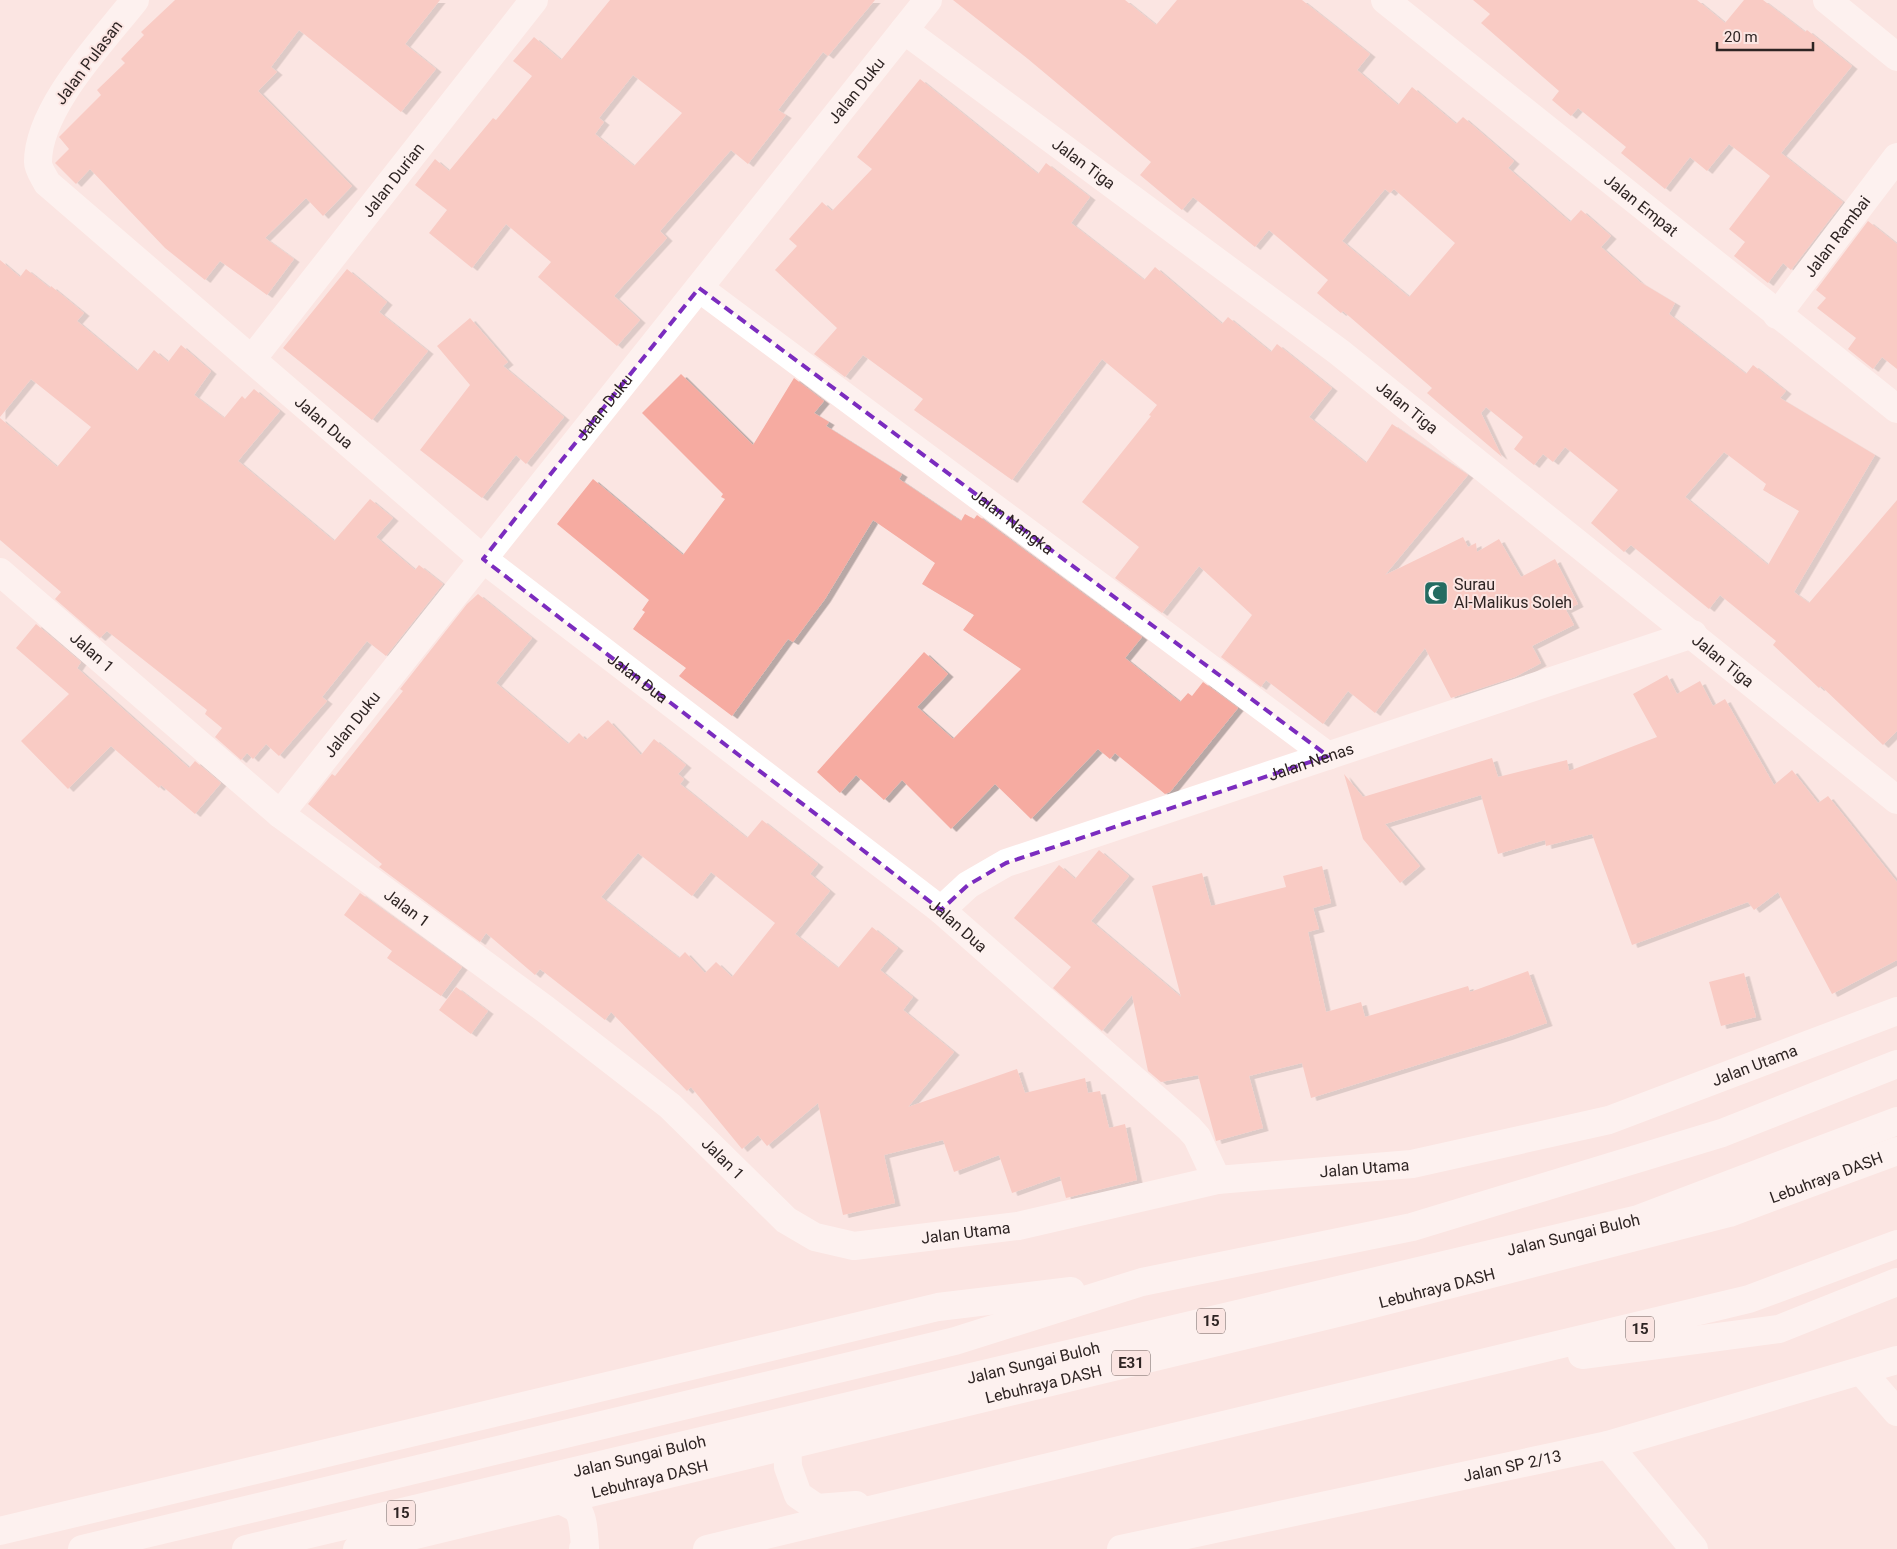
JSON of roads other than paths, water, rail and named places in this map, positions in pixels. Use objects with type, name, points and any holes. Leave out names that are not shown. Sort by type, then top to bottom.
[{"type":"main road","name":"Jalan Pulasan","points":[[47,183],[38,164],[41,137],[53,108],[70,82],[134,0]]},
{"type":"main road","name":"Jalan Durian","points":[[252,359],[534,0]]},
{"type":"main road","name":"Jalan Duku","points":[[280,814],[928,0]]},
{"type":"main road","name":"Jalan Empat","points":[[1385,0],[1897,409]]},
{"type":"main road","points":[[1827,0],[1897,57]]},
{"type":"main road","name":"Jalan Tiga","points":[[904,30],[1339,352],[1693,634],[1897,800]]},
{"type":"main road","name":"Jalan Rambai","points":[[1777,315],[1897,157]]},
{"type":"main road","name":"Jalan Dua","points":[[47,183],[483,559],[941,910],[1189,1128],[1197,1138],[1217,1180]]},
{"type":"main road","name":"Jalan Nangka","points":[[699,288],[1328,756]]},
{"type":"main road","name":"Jalan 1","points":[[0,572],[280,814],[537,1004],[670,1106],[786,1220],[815,1237]]},
{"type":"main road","name":"Jalan Nenas","points":[[941,910],[968,885],[1006,863],[1693,634]]},
{"type":"main road","name":"Jalan Utama","points":[[815,1237],[854,1246],[1018,1226],[1217,1180],[1412,1164],[1609,1120],[1897,1010]]},
{"type":"main road","points":[[0,1531],[938,1307],[1142,1282],[1412,1227],[1722,1133],[1897,1064]]},
{"type":"main road","name":"Jalan Sungai Buloh","points":[[246,1549],[1638,1219],[1897,1121]]},
{"type":"main road","name":"Lebuhraya DASH","points":[[358,1549],[1341,1312],[1729,1213],[1897,1151]]},
{"type":"main road","points":[[707,1549],[1749,1299],[1897,1243]]},
{"type":"main road","name":"15","points":[[734,1549],[783,1542],[940,1500],[1732,1305],[1897,1243]]},
{"type":"main road","points":[[82,1549],[955,1341],[1142,1282]]},
{"type":"main road","points":[[1440,1373],[1779,1329],[1897,1282]]},
{"type":"main road","name":"Jalan SP 2/13","points":[[1128,1548],[1608,1445],[1862,1372],[1897,1360]]},
{"type":"main road","points":[[1862,1372],[1897,1412]]},
{"type":"main road","points":[[807,1416],[788,1437],[788,1467],[798,1494],[817,1508],[940,1500]]},
{"type":"main road","points":[[1608,1445],[1694,1549]]},
{"type":"main road","points":[[514,1486],[574,1505],[583,1517],[585,1547],[583,1549]]},
{"type":"place","name":"Surau Al-Malikus Soleh","points":[[1436,593]]}]
